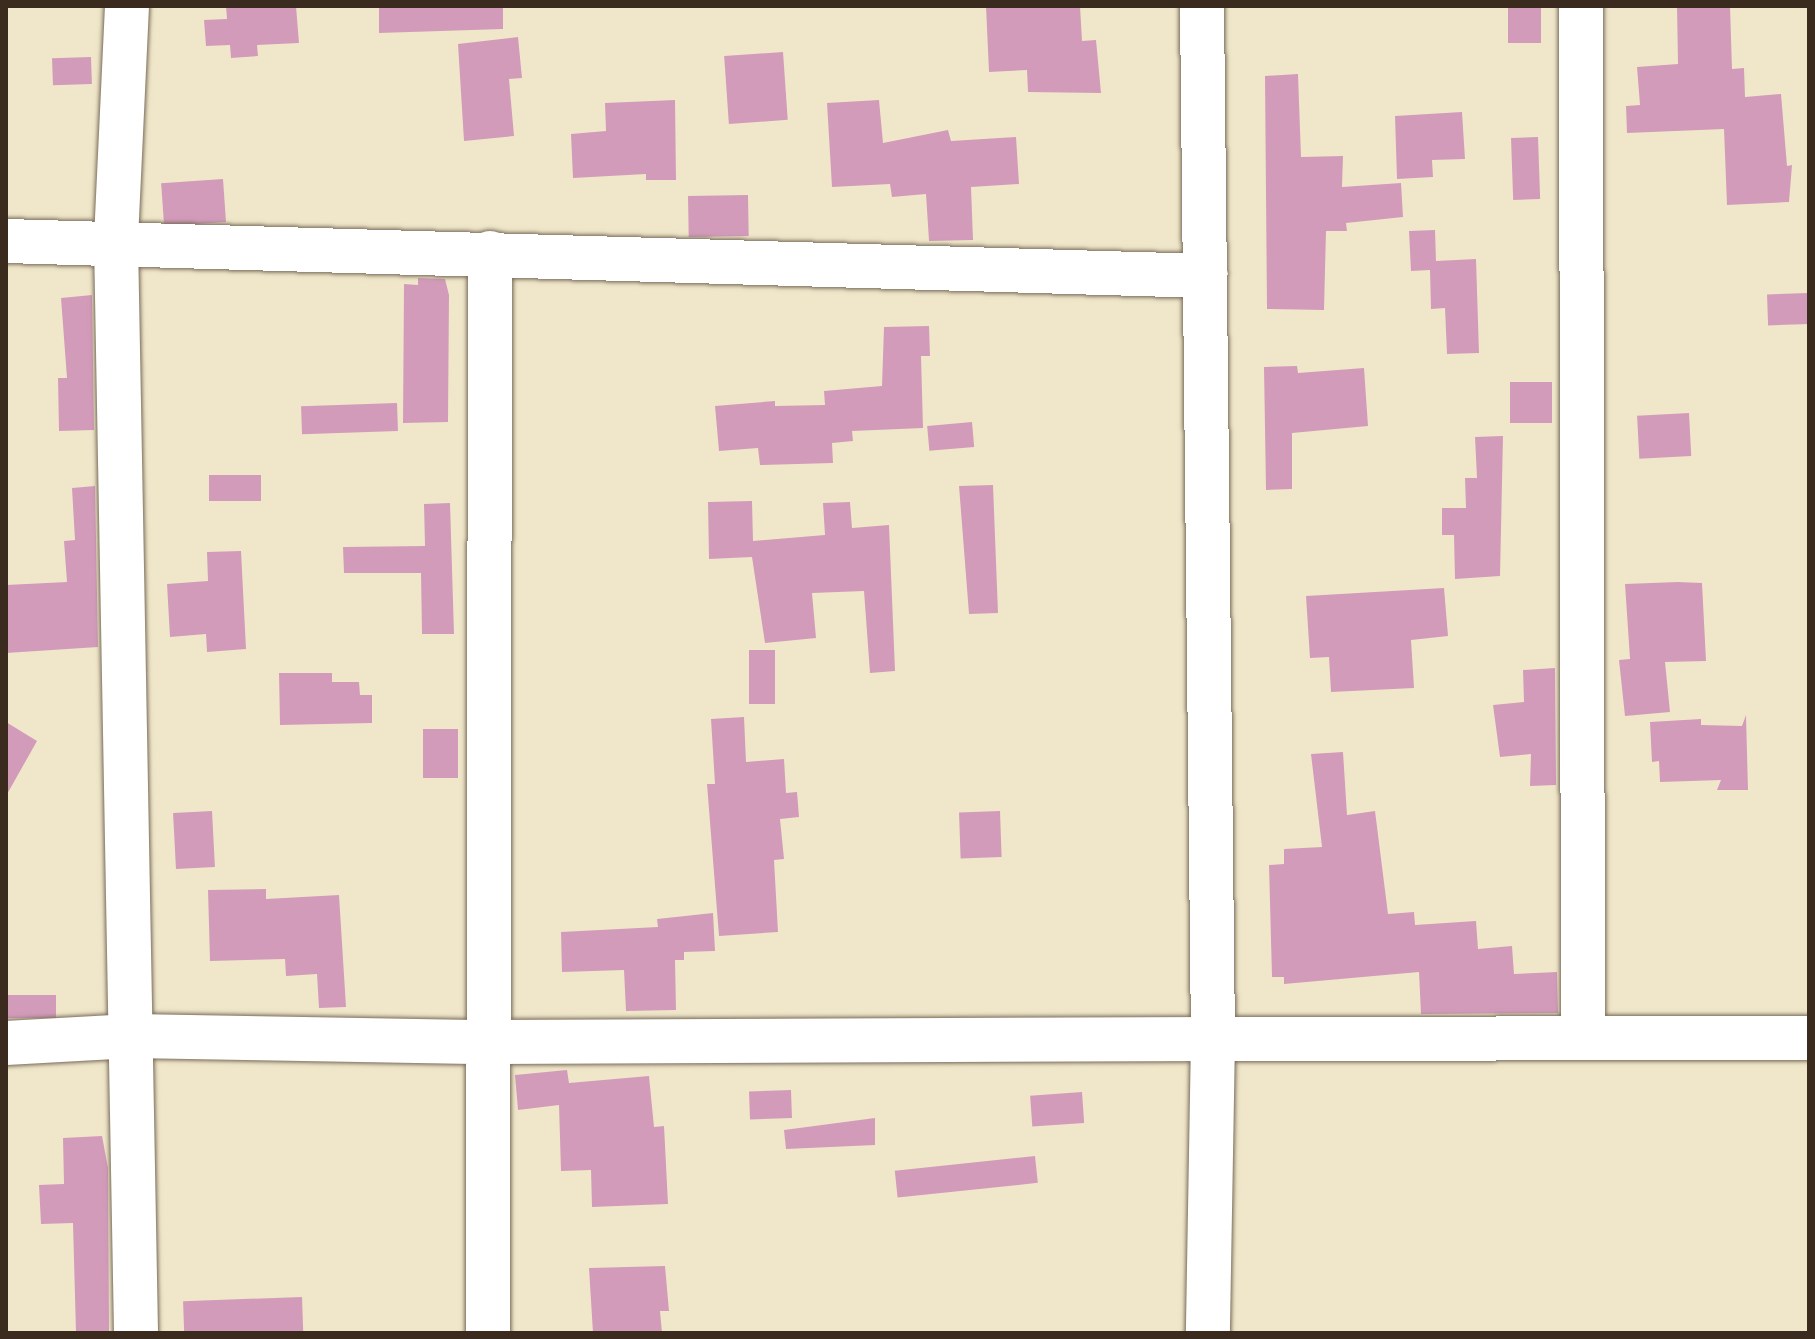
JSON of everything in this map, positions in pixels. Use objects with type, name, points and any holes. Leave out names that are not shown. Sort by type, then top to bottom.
[{"type":"street","points":[[127,6],[116,241],[136,1333]]},
{"type":"street","points":[[1202,6],[1213,1039],[1208,1333]]},
{"type":"street","points":[[1581,6],[1583,1038]]},
{"type":"street","points":[[6,241],[116,241],[1205,276]]},
{"type":"street","points":[[488,1333],[490,253]]},
{"type":"street","points":[[6,1043],[132,1036],[488,1042],[1809,1038]]},
{"type":"building","points":[[226,6],[296,6],[299,43],[257,45],[258,56],[231,58],[230,45],[206,46],[204,20],[227,19]]},
{"type":"building","points":[[379,6],[503,6],[503,29],[379,33]]},
{"type":"building","points":[[986,6],[1080,6],[1082,41],[1096,40],[1101,93],[1028,92],[1027,70],[989,72]]},
{"type":"building","points":[[1508,6],[1541,6],[1541,43],[1508,43]]},
{"type":"building","points":[[1677,6],[1730,6],[1732,69],[1744,68],[1745,97],[1781,94],[1787,166],[1792,165],[1789,202],[1727,205],[1724,129],[1627,133],[1626,106],[1640,105],[1637,67],[1678,64]]},
{"type":"building","points":[[518,37],[522,78],[509,79],[514,136],[464,141],[458,44]]},
{"type":"building","points":[[783,52],[788,120],[729,124],[724,56]]},
{"type":"building","points":[[91,57],[92,84],[53,85],[52,58]]},
{"type":"building","points":[[1298,74],[1301,157],[1343,156],[1342,187],[1401,183],[1403,217],[1346,223],[1347,231],[1326,231],[1324,310],[1267,309],[1265,76]]},
{"type":"building","points":[[675,100],[676,180],[646,180],[646,174],[573,178],[571,134],[606,131],[605,103]]},
{"type":"building","points":[[879,100],[883,143],[948,130],[951,141],[1016,137],[1019,184],[971,187],[973,240],[929,241],[926,194],[892,197],[890,184],[832,187],[827,103]]},
{"type":"building","points":[[1462,112],[1465,159],[1432,160],[1433,177],[1397,179],[1395,116]]},
{"type":"building","points":[[1538,137],[1540,199],[1513,200],[1511,138]]},
{"type":"building","points":[[223,179],[226,222],[164,226],[161,183]]},
{"type":"building","points":[[748,195],[749,236],[689,237],[688,196]]},
{"type":"building","points":[[1435,230],[1436,261],[1476,259],[1479,353],[1447,354],[1445,308],[1431,309],[1430,270],[1411,271],[1409,231]]},
{"type":"building","points":[[418,278],[445,279],[449,295],[448,422],[403,423],[404,284],[418,285]]},
{"type":"building","points":[[1808,293],[1809,324],[1768,325],[1767,294]]},
{"type":"building","points":[[92,295],[94,430],[59,431],[58,378],[67,378],[61,298]]},
{"type":"building","points":[[929,326],[930,356],[921,356],[923,428],[852,431],[853,441],[832,443],[833,463],[760,465],[758,448],[719,451],[715,406],[775,401],[775,406],[825,405],[824,391],[882,386],[884,327]]},
{"type":"building","points":[[1297,366],[1298,373],[1364,368],[1368,426],[1292,433],[1292,489],[1266,490],[1264,367]]},
{"type":"building","points":[[1510,382],[1552,382],[1552,423],[1510,423]]},
{"type":"building","points":[[397,403],[398,431],[302,434],[301,406]]},
{"type":"building","points":[[1689,413],[1691,456],[1639,459],[1637,416]]},
{"type":"building","points":[[972,422],[974,447],[929,451],[927,426]]},
{"type":"building","points":[[1503,436],[1500,576],[1455,579],[1454,535],[1442,535],[1442,508],[1466,508],[1465,478],[1477,478],[1475,437]]},
{"type":"building","points":[[209,475],[261,475],[261,501],[209,501]]},
{"type":"building","points":[[993,485],[998,613],[969,614],[959,486]]},
{"type":"building","points":[[95,486],[98,647],[6,653],[6,585],[67,582],[64,541],[75,540],[72,488]]},
{"type":"building","points":[[752,501],[753,541],[825,535],[823,503],[850,502],[852,528],[889,525],[895,671],[870,673],[864,591],[812,593],[816,638],[765,643],[752,557],[709,559],[708,502]]},
{"type":"building","points":[[450,503],[454,634],[422,634],[421,573],[344,573],[343,547],[425,546],[424,504]]},
{"type":"building","points":[[241,551],[246,649],[207,652],[206,634],[170,637],[167,584],[208,581],[207,552]]},
{"type":"building","points":[[1702,583],[1706,661],[1665,662],[1670,712],[1625,716],[1619,660],[1630,659],[1625,584]]},
{"type":"building","points":[[1444,588],[1448,636],[1411,640],[1414,688],[1331,692],[1329,657],[1310,658],[1306,596]]},
{"type":"building","points":[[749,650],[775,650],[775,704],[749,704]]},
{"type":"building","points":[[1555,668],[1556,785],[1530,786],[1531,754],[1500,757],[1493,705],[1524,702],[1523,670]]},
{"type":"building","points":[[279,673],[332,673],[332,682],[359,682],[360,695],[372,695],[372,723],[280,725]]},
{"type":"building","points":[[1746,715],[1748,790],[1717,790],[1721,780],[1660,782],[1659,761],[1652,762],[1650,722],[1701,719],[1701,725],[1742,726]]},
{"type":"building","points":[[744,717],[746,762],[784,759],[786,793],[797,792],[799,817],[780,819],[784,859],[774,860],[778,932],[719,936],[707,784],[715,784],[711,719]]},
{"type":"building","points":[[6,722],[37,741],[6,796]]},
{"type":"building","points":[[423,729],[458,729],[458,778],[423,778]]},
{"type":"building","points":[[1343,752],[1347,815],[1375,811],[1388,914],[1414,912],[1415,925],[1476,921],[1478,949],[1512,946],[1514,974],[1557,972],[1558,1013],[1421,1014],[1419,972],[1284,984],[1284,977],[1272,977],[1269,865],[1284,864],[1284,849],[1322,847],[1311,754]]},
{"type":"building","points":[[212,811],[215,867],[176,869],[173,813]]},
{"type":"building","points":[[1000,811],[1002,857],[961,858],[959,812]]},
{"type":"building","points":[[266,889],[266,899],[339,895],[346,1007],[319,1008],[317,974],[286,976],[285,959],[210,961],[208,890]]},
{"type":"building","points":[[713,913],[715,951],[684,952],[684,960],[675,960],[676,1010],[626,1011],[624,970],[562,972],[561,932],[658,927],[657,919]]},
{"type":"building","points":[[6,995],[56,995],[56,1018],[6,1018]]},
{"type":"building","points":[[567,1070],[569,1083],[649,1076],[654,1127],[664,1126],[668,1204],[592,1207],[591,1170],[561,1171],[559,1105],[518,1110],[515,1075]]},
{"type":"building","points":[[791,1090],[792,1118],[750,1119],[749,1091]]},
{"type":"building","points":[[1082,1092],[1084,1123],[1032,1127],[1030,1096]]},
{"type":"building","points":[[875,1118],[875,1145],[786,1149],[784,1130]]},
{"type":"building","points":[[102,1136],[108,1168],[109,1333],[76,1333],[73,1223],[41,1224],[39,1185],[64,1184],[63,1138]]},
{"type":"building","points":[[1035,1156],[1038,1183],[898,1198],[895,1171]]},
{"type":"building","points":[[665,1266],[669,1311],[660,1311],[662,1333],[593,1333],[589,1268]]},
{"type":"building","points":[[302,1297],[303,1333],[184,1333],[183,1301]]}]
